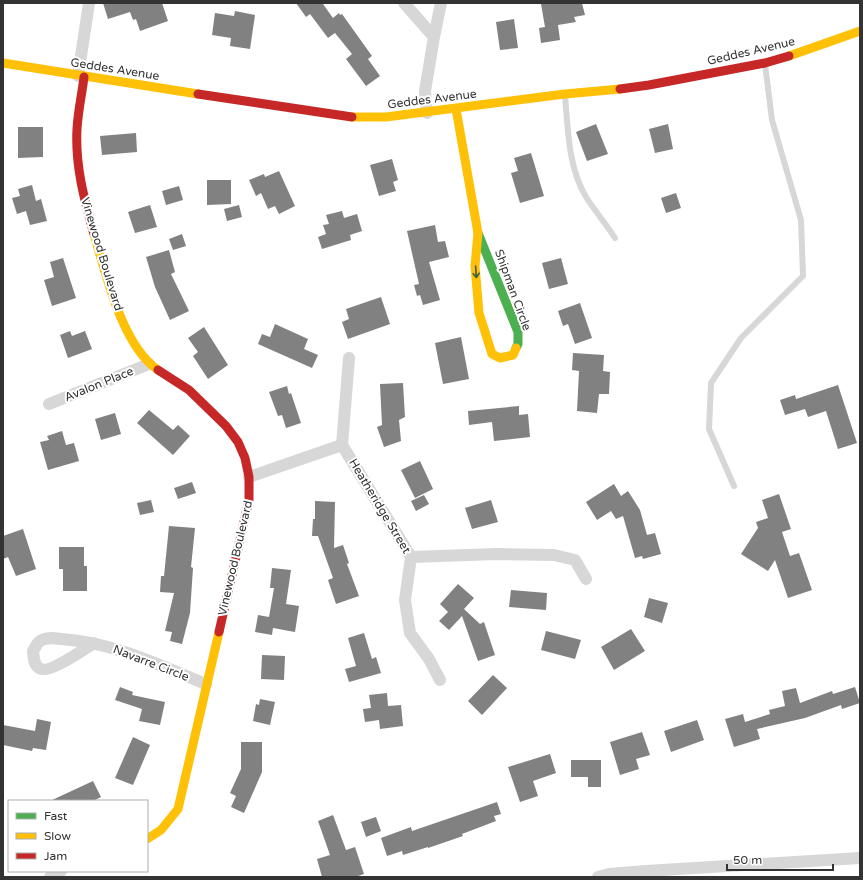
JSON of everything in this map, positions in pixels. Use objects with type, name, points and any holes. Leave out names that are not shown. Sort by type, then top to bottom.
[{"type":"street","points":[[81,76],[89,3]]},
{"type":"street","points":[[404,3],[434,37]]},
{"type":"street","points":[[427,113],[425,91],[441,3]]},
{"type":"street","name":"Geddes Avenue","points":[[3,63],[349,117],[386,117],[456,110],[565,94],[614,90],[649,85],[765,63],[802,52],[860,31]]},
{"type":"street","name":"Vinewood Boulevard","points":[[81,76],[78,164],[83,196],[116,306],[134,341],[149,364],[189,390],[226,426],[238,442],[245,458],[249,477],[249,500],[178,809],[161,830],[148,838]]},
{"type":"street","name":"Shipman Circle","points":[[456,110],[478,233],[518,332],[518,344],[513,355],[500,358],[492,354],[479,312],[475,266],[478,233]]},
{"type":"street","points":[[249,477],[342,444],[349,358]]},
{"type":"street","name":"Avalon Place","points":[[49,404],[149,364]]},
{"type":"street","name":"Heatheridge Street","points":[[342,444],[411,557],[405,600],[410,633],[430,659],[440,680]]},
{"type":"street","points":[[411,557],[497,554],[554,556],[575,560],[586,579]]},
{"type":"street","name":"Navarre Circle","points":[[94,643],[125,652],[206,684]]},
{"type":"street","points":[[598,877],[609,874],[646,871],[860,858]]},
{"type":"street","points":[[50,877],[59,872]]},
{"type":"lane","points":[[734,486],[709,429],[711,383],[741,338],[803,276],[801,220],[772,120],[765,63]]},
{"type":"lane","points":[[565,94],[572,160],[577,178],[586,196],[615,238]]},
{"type":"building","points":[[103,3],[162,3],[168,21],[140,31],[136,19],[133,20],[130,12],[108,19]]},
{"type":"building","points":[[296,3],[325,3],[323,4],[333,18],[339,13],[340,15],[342,14],[372,56],[368,59],[380,76],[366,86],[346,59],[352,54],[335,33],[328,38],[310,14],[306,17]]},
{"type":"building","points":[[582,3],[585,15],[574,17],[576,22],[558,25],[560,40],[541,43],[539,28],[545,27],[541,4]]},
{"type":"building","points":[[235,11],[255,15],[250,49],[230,46],[231,38],[212,35],[215,13],[234,16]]},
{"type":"building","points":[[514,19],[518,48],[500,50],[496,22]]},
{"type":"building","points":[[596,124],[608,154],[587,161],[576,132]]},
{"type":"building","points":[[668,124],[673,149],[655,153],[649,129]]},
{"type":"building","points":[[18,127],[43,127],[43,157],[18,158]]},
{"type":"building","points":[[136,133],[137,152],[102,155],[100,136]]},
{"type":"building","points":[[531,153],[544,196],[520,203],[511,173],[518,171],[514,158]]},
{"type":"building","points":[[392,159],[398,180],[393,182],[396,191],[379,196],[370,165]]},
{"type":"building","points":[[279,171],[295,206],[279,214],[275,206],[268,209],[261,193],[256,196],[249,180],[264,174],[265,177]]},
{"type":"building","points":[[207,180],[231,180],[231,204],[207,205]]},
{"type":"building","points":[[32,185],[36,201],[41,199],[47,221],[30,225],[26,211],[17,214],[12,198],[20,196],[18,189]]},
{"type":"building","points":[[179,186],[183,200],[166,205],[162,191]]},
{"type":"building","points":[[676,193],[681,208],[666,213],[661,198]]},
{"type":"building","points":[[150,205],[157,227],[135,233],[128,212]]},
{"type":"building","points":[[239,205],[242,217],[227,221],[224,209]]},
{"type":"building","points":[[342,211],[344,218],[357,214],[362,231],[350,235],[351,240],[322,249],[318,237],[326,234],[323,225],[329,224],[326,215]]},
{"type":"building","points":[[435,225],[438,242],[445,241],[449,257],[429,262],[440,300],[423,305],[420,295],[417,296],[414,285],[419,284],[407,231]]},
{"type":"building","points":[[182,234],[186,246],[173,250],[169,239]]},
{"type":"building","points":[[169,250],[175,272],[171,274],[189,311],[170,320],[155,287],[146,257]]},
{"type":"building","points":[[63,258],[76,298],[52,306],[44,280],[54,277],[50,262]]},
{"type":"building","points":[[561,258],[568,284],[549,289],[542,263]]},
{"type":"building","points":[[381,297],[390,324],[348,339],[342,322],[349,319],[346,309]]},
{"type":"building","points":[[580,303],[592,338],[575,344],[568,324],[563,326],[558,311]]},
{"type":"building","points":[[275,324],[308,339],[304,349],[318,355],[312,368],[258,344],[262,334],[270,337]]},
{"type":"building","points":[[204,327],[228,365],[208,379],[193,356],[198,352],[188,338]]},
{"type":"building","points":[[70,331],[72,336],[85,331],[92,349],[68,358],[60,335]]},
{"type":"building","points":[[461,337],[469,379],[443,384],[435,343]]},
{"type":"building","points":[[573,353],[604,355],[603,371],[610,372],[609,394],[599,394],[597,413],[577,411],[579,371],[572,370]]},
{"type":"building","points":[[403,383],[405,417],[399,420],[401,441],[384,447],[377,427],[382,425],[380,384]]},
{"type":"building","points":[[838,385],[857,443],[838,449],[826,411],[808,417],[805,409],[785,415],[780,400],[795,395],[796,399]]},
{"type":"building","points":[[287,386],[289,394],[291,393],[301,423],[286,428],[282,415],[278,416],[269,392]]},
{"type":"building","points":[[519,406],[519,415],[528,414],[530,437],[494,441],[492,422],[469,425],[468,411]]},
{"type":"building","points":[[149,410],[173,430],[178,425],[190,436],[173,455],[137,423]]},
{"type":"building","points":[[115,413],[121,434],[101,440],[95,419]]},
{"type":"building","points":[[62,431],[66,445],[74,443],[79,461],[48,470],[40,442],[49,440],[47,436]]},
{"type":"building","points":[[420,461],[433,489],[415,498],[401,470]]},
{"type":"building","points":[[192,482],[196,493],[178,499],[174,488]]},
{"type":"building","points":[[614,484],[621,496],[628,491],[640,510],[647,535],[655,533],[661,554],[643,559],[642,556],[635,558],[623,516],[616,519],[611,511],[597,520],[586,502]]},
{"type":"building","points":[[779,494],[791,529],[782,532],[790,556],[799,553],[812,590],[788,598],[775,560],[768,571],[741,554],[758,528],[756,522],[768,518],[762,500]]},
{"type":"building","points":[[424,495],[429,504],[416,511],[411,501]]},
{"type":"building","points":[[151,500],[154,512],[140,515],[137,503]]},
{"type":"building","points":[[491,500],[498,522],[472,529],[465,508]]},
{"type":"building","points":[[315,501],[335,502],[334,548],[343,545],[349,563],[347,564],[359,596],[336,604],[328,580],[333,578],[318,536],[312,536],[313,519],[315,519]]},
{"type":"building","points":[[169,526],[195,528],[191,567],[193,568],[190,613],[182,644],[170,641],[172,632],[165,631],[174,593],[160,592],[161,576],[164,576]]},
{"type":"building","points":[[23,529],[36,569],[16,576],[8,557],[3,559],[3,536]]},
{"type":"building","points":[[59,547],[84,547],[84,566],[87,566],[87,591],[63,591],[63,569],[59,569]]},
{"type":"building","points":[[272,568],[291,570],[286,604],[299,606],[295,632],[273,628],[272,635],[255,632],[258,615],[269,617],[274,588],[270,588]]},
{"type":"building","points":[[458,584],[474,598],[464,609],[480,624],[484,622],[495,655],[478,661],[462,616],[449,630],[439,621],[448,612],[440,604]]},
{"type":"building","points":[[511,590],[547,593],[546,610],[509,607]]},
{"type":"building","points":[[649,598],[668,603],[662,623],[644,617]]},
{"type":"building","points":[[631,629],[645,651],[614,670],[601,647]]},
{"type":"building","points":[[546,631],[581,640],[575,659],[541,650]]},
{"type":"building","points":[[364,633],[372,659],[376,657],[381,673],[349,682],[345,669],[356,666],[348,638]]},
{"type":"building","points":[[262,655],[285,656],[284,680],[261,679]]},
{"type":"building","points":[[493,675],[507,688],[482,715],[468,701]]},
{"type":"building","points":[[120,687],[133,692],[132,695],[165,702],[160,725],[139,721],[142,709],[115,700]]},
{"type":"building","points":[[855,687],[860,703],[842,709],[841,705],[805,718],[757,729],[760,739],[734,747],[725,719],[743,714],[745,722],[770,714],[769,710],[785,706],[782,691],[796,688],[800,703],[832,691],[833,694]]},
{"type":"building","points":[[387,693],[388,706],[401,705],[403,726],[380,729],[379,720],[365,722],[363,709],[371,708],[369,695]]},
{"type":"building","points":[[260,699],[275,702],[270,725],[253,721],[256,704],[259,705]]},
{"type":"building","points":[[37,719],[51,722],[46,750],[33,748],[32,751],[3,745],[3,725],[35,731]]},
{"type":"building","points":[[697,720],[704,740],[671,752],[664,731]]},
{"type":"building","points":[[642,732],[650,755],[636,759],[639,769],[620,775],[610,742]]},
{"type":"building","points":[[133,737],[150,745],[133,785],[115,778]]},
{"type":"building","points":[[241,742],[262,742],[262,772],[244,813],[231,807],[236,796],[230,793],[241,769]]},
{"type":"building","points":[[550,754],[556,773],[533,781],[538,796],[520,802],[508,767]]},
{"type":"building","points":[[571,760],[601,760],[601,787],[588,787],[588,777],[571,777]]},
{"type":"building","points":[[93,781],[101,797],[95,800],[52,800]]},
{"type":"building","points":[[497,802],[501,814],[494,816],[496,821],[462,834],[463,836],[428,848],[403,855],[402,851],[387,856],[381,838],[411,827],[412,831]]},
{"type":"building","points":[[333,815],[346,850],[355,847],[364,874],[355,877],[322,877],[317,859],[330,855],[318,821]]},
{"type":"building","points":[[376,817],[381,831],[366,837],[361,822]]},
{"type":"traffic: fast","points":[[478,233],[518,332],[518,344],[516,348]]},
{"type":"traffic: slow","points":[[789,56],[860,31]]},
{"type":"traffic: slow","points":[[3,63],[198,94]]},
{"type":"traffic: slow","points":[[352,117],[386,117],[565,94],[620,89]]},
{"type":"traffic: slow","points":[[456,109],[478,233],[475,266],[479,313],[492,354],[500,358],[513,355],[516,348]]},
{"type":"traffic: slow","points":[[94,234],[110,288],[125,327],[134,344],[145,359],[158,370]]},
{"type":"traffic: slow","points":[[148,838],[161,830],[178,809],[219,632]]},
{"type":"traffic: jam","points":[[620,89],[765,63],[789,56]]},
{"type":"traffic: jam","points":[[84,77],[78,122],[77,156],[84,195],[94,234]]},
{"type":"traffic: jam","points":[[198,94],[352,117]]},
{"type":"traffic: jam","points":[[158,370],[189,390],[226,426],[238,442],[245,458],[249,477],[249,500],[219,632]]}]
